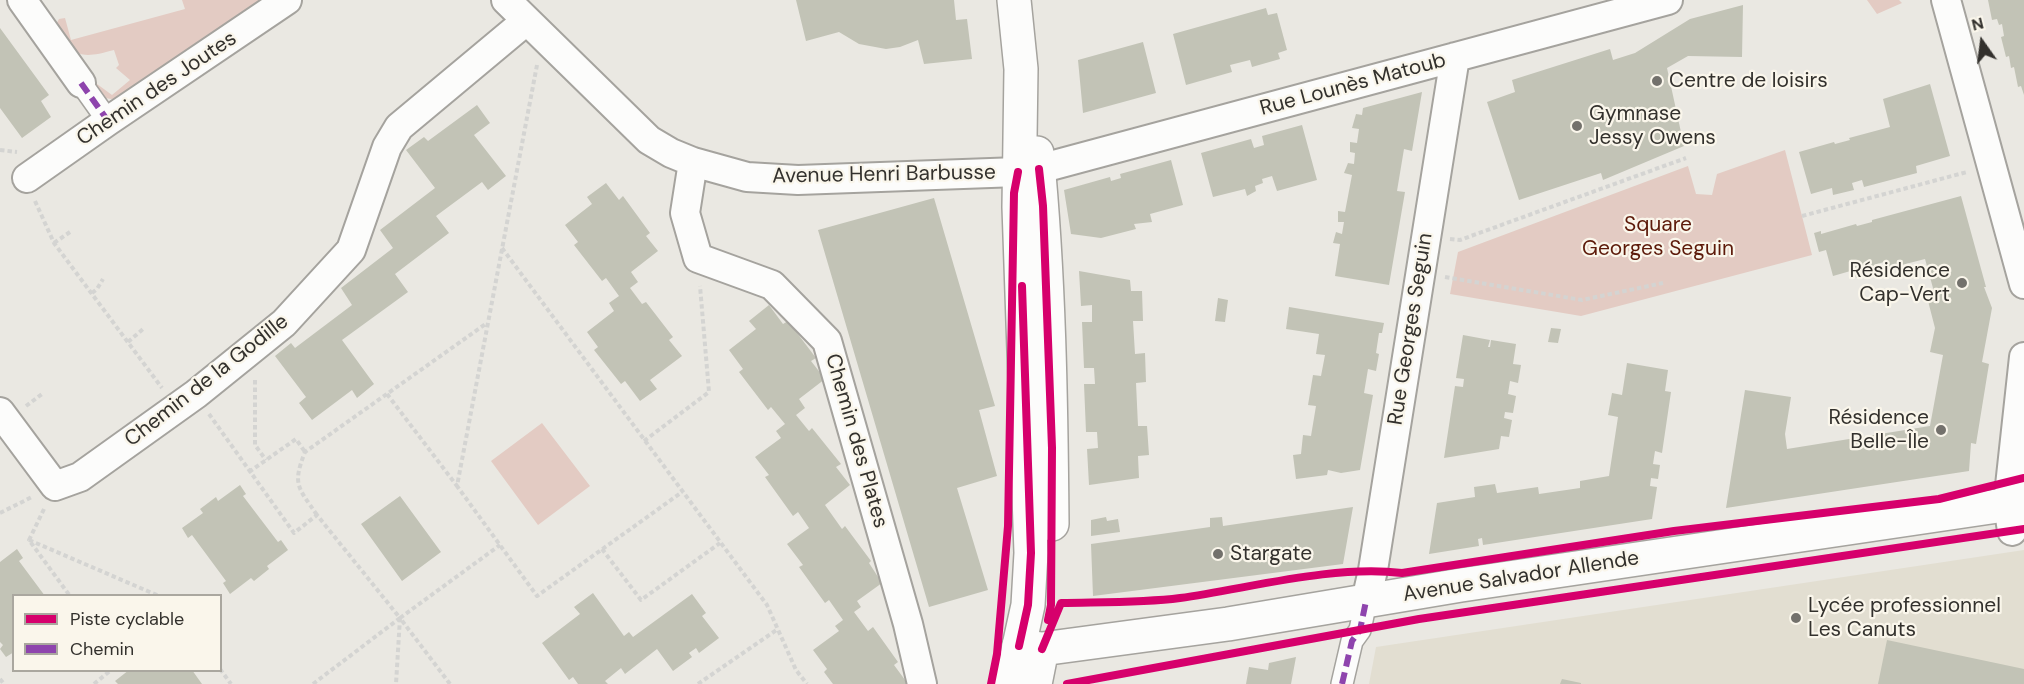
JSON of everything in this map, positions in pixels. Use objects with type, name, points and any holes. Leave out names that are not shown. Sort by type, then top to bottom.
[{"type":"main road","points":[[1011,684],[1051,605],[1052,448],[1043,206],[1029,170],[1014,0]]},
{"type":"main road","name":"Avenue Salvador Allende","points":[[1030,648],[1228,624],[1485,581],[2015,512]]},
{"type":"main road","points":[[1030,648],[1035,684]]},
{"type":"street","points":[[22,0],[108,121]]},
{"type":"street","name":"Chemin des Joutes","points":[[30,188],[108,121],[287,0]]},
{"type":"street","name":"Avenue Henri Barbusse","points":[[506,0],[649,140],[693,162],[747,177],[798,180],[1029,170]]},
{"type":"street","name":"Rue Lounès Matoub","points":[[1029,170],[1668,0]]},
{"type":"street","points":[[1946,0],[1992,165],[2013,203],[2024,284]]},
{"type":"street","name":"Chemin de la Godille","points":[[55,486],[80,477],[186,401],[284,323],[351,250],[387,147],[399,127],[526,21]]},
{"type":"street","name":"Rue Georges Seguin","points":[[1366,602],[1455,57]]},
{"type":"street","points":[[693,162],[685,213],[698,258]]},
{"type":"street","name":"Chemin des Plates","points":[[698,258],[772,285],[827,341],[908,624],[922,684]]},
{"type":"street","points":[[2015,512],[2024,357]]},
{"type":"street","points":[[10,411],[55,486]]},
{"type":"street","points":[[1342,684],[1352,641],[1360,630],[1366,602]]},
{"type":"path","points":[[457,486],[535,68],[547,42]]},
{"type":"path","points":[[1426,235],[1460,240],[1686,158]]},
{"type":"path","points":[[1802,216],[1992,165]]},
{"type":"path","points":[[30,188],[54,243],[128,342],[186,401],[249,472],[294,533],[317,515]]},
{"type":"path","points":[[54,243],[70,232]]},
{"type":"path","points":[[502,248],[766,606],[796,670],[807,684]]},
{"type":"path","points":[[644,441],[709,392],[698,258]]},
{"type":"path","points":[[1420,272],[1582,300],[1663,283]]},
{"type":"path","points":[[92,293],[103,279]]},
{"type":"path","points":[[450,684],[317,515],[300,489],[297,472],[305,452],[488,323]]},
{"type":"path","points":[[128,342],[143,329]]},
{"type":"path","points":[[255,348],[255,445],[266,460]]},
{"type":"path","points":[[10,411],[42,394]]},
{"type":"path","points":[[387,394],[537,596],[682,492]]},
{"type":"path","points":[[249,472],[296,439],[305,452]]},
{"type":"path","points":[[0,513],[55,486]]},
{"type":"path","points":[[29,540],[55,486]]},
{"type":"path","points":[[29,540],[69,594]]},
{"type":"path","points":[[29,540],[154,594]]},
{"type":"path","points":[[602,549],[641,600],[720,543]]},
{"type":"path","points":[[313,684],[500,545]]},
{"type":"path","points":[[396,684],[400,618]]},
{"type":"path","points":[[698,684],[778,629]]},
{"type":"path","points":[[94,684],[109,672]]},
{"type":"path","points":[[222,672],[231,684]]},
{"type":"path","points":[[0,679],[4,684]]},
{"type":"shaded area","name":"Lycée professionnel Les Canuts","points":[[2024,550],[2024,684],[1369,684],[1376,647]]},
{"type":"green space","points":[[182,0],[261,0],[122,97],[113,99],[105,98],[91,88],[97,84],[112,95],[130,80],[116,68],[119,65],[114,50],[92,55],[78,53],[67,44],[55,26],[59,19],[65,18],[71,40],[185,9]]},
{"type":"green space","points":[[1867,0],[1899,0],[1902,3],[1877,14]]},
{"type":"green space","name":"Square Georges Seguin","points":[[1785,150],[1812,255],[1581,316],[1450,294],[1458,252],[1688,166],[1696,194],[1712,195],[1717,174]]},
{"type":"green space","points":[[542,423],[590,486],[538,525],[491,461]]},
{"type":"building","points":[[796,0],[954,0],[956,20],[967,19],[972,59],[924,64],[918,40],[900,47],[886,49],[859,44],[839,32],[806,41]]},
{"type":"building","points":[[1988,0],[2024,0],[2024,95],[2021,86],[2018,87],[2009,56],[2006,57],[2001,37],[2004,36],[2002,24],[1999,25],[1997,19],[1992,20]]},
{"type":"building","name":"Gymnase Jessy Owens","points":[[1743,5],[1742,57],[1688,56],[1667,68],[1684,146],[1603,180],[1601,173],[1519,200],[1487,102],[1515,92],[1512,80],[1610,49],[1613,60],[1635,53],[1690,19]]},
{"type":"building","points":[[1266,8],[1268,15],[1277,13],[1287,50],[1278,53],[1280,59],[1252,67],[1250,60],[1230,65],[1232,72],[1186,85],[1173,34]]},
{"type":"building","points":[[0,28],[49,95],[41,101],[51,117],[22,138],[0,108]]},
{"type":"building","points":[[1143,42],[1156,93],[1083,113],[1078,60]]},
{"type":"building","points":[[1930,84],[1950,156],[1916,166],[1917,173],[1864,187],[1862,180],[1852,183],[1854,190],[1833,195],[1832,188],[1811,194],[1799,152],[1850,140],[1849,138],[1890,127],[1883,99]]},
{"type":"building","points":[[1422,92],[1412,151],[1404,149],[1397,191],[1405,192],[1389,285],[1335,276],[1340,244],[1333,243],[1336,232],[1342,234],[1344,222],[1338,222],[1338,211],[1345,212],[1352,175],[1344,173],[1348,163],[1354,164],[1355,153],[1350,152],[1350,142],[1357,143],[1359,129],[1352,128],[1356,114],[1362,115],[1363,108]]},
{"type":"building","points":[[477,105],[490,123],[474,135],[506,176],[488,190],[482,182],[436,216],[449,233],[395,274],[408,292],[342,340],[374,384],[357,398],[352,390],[312,420],[299,403],[306,397],[275,356],[291,343],[295,348],[352,305],[341,288],[393,248],[380,230],[435,188],[406,150],[424,137],[428,141]]},
{"type":"building","points":[[1302,125],[1317,180],[1277,191],[1272,176],[1262,179],[1263,183],[1255,186],[1256,191],[1247,196],[1245,189],[1213,197],[1201,153],[1251,139],[1254,148],[1264,145],[1262,136]]},
{"type":"building","points":[[1171,160],[1183,205],[1150,214],[1152,222],[1134,224],[1136,229],[1101,238],[1071,234],[1064,190],[1110,177],[1111,181],[1121,178],[1120,174]]},
{"type":"building","points":[[606,183],[619,200],[623,196],[650,233],[646,236],[658,251],[631,272],[638,282],[630,288],[642,304],[646,302],[673,337],[669,340],[682,356],[650,380],[657,389],[640,401],[625,381],[621,384],[594,350],[598,347],[587,332],[614,311],[609,303],[619,296],[606,278],[602,281],[574,245],[578,242],[565,225],[592,204],[587,197]]},
{"type":"building","points":[[1961,196],[1986,287],[1984,287],[1992,308],[1982,362],[1989,364],[1976,444],[1971,443],[1969,471],[1726,508],[1745,390],[1791,397],[1785,434],[1787,449],[1930,426],[1943,355],[1930,352],[1935,328],[1928,301],[1936,299],[1925,259],[1886,269],[1884,262],[1874,265],[1876,272],[1856,278],[1854,270],[1833,276],[1826,250],[1819,252],[1814,233],[1821,231],[1821,234],[1856,224],[1857,226]]},
{"type":"building","points":[[934,198],[995,406],[979,410],[997,476],[957,488],[988,590],[929,607],[818,230]]},
{"type":"building","points":[[1079,271],[1130,280],[1131,291],[1142,291],[1143,321],[1133,321],[1135,354],[1145,353],[1146,382],[1136,383],[1138,426],[1147,426],[1149,455],[1138,456],[1139,478],[1089,485],[1087,449],[1098,448],[1097,432],[1086,432],[1084,384],[1095,384],[1094,368],[1084,368],[1082,322],[1092,322],[1092,305],[1081,306]]},
{"type":"building","points":[[1218,298],[1228,300],[1225,322],[1215,321]]},
{"type":"building","points":[[769,305],[783,324],[788,321],[816,358],[811,361],[825,379],[799,399],[805,408],[796,415],[809,431],[812,428],[841,464],[836,467],[850,485],[825,505],[842,529],[845,526],[871,561],[869,563],[882,583],[857,601],[861,607],[854,612],[868,631],[873,627],[898,662],[894,665],[908,684],[833,684],[824,672],[827,669],[813,650],[839,631],[835,626],[843,620],[829,600],[825,603],[799,567],[803,565],[787,544],[809,528],[798,512],[793,516],[765,477],[769,475],[755,457],[781,438],[776,431],[785,424],[771,407],[768,410],[739,372],[743,369],[729,350],[756,329],[749,321]]},
{"type":"building","points":[[1289,307],[1384,323],[1382,333],[1379,333],[1376,371],[1368,369],[1364,393],[1373,395],[1360,470],[1341,473],[1328,470],[1327,475],[1296,479],[1293,455],[1301,454],[1303,435],[1311,436],[1316,406],[1308,405],[1313,375],[1321,376],[1325,355],[1316,354],[1319,334],[1286,329]]},
{"type":"building","points":[[1551,328],[1561,329],[1558,343],[1548,342]]},
{"type":"building","points":[[1463,335],[1490,340],[1488,347],[1490,347],[1491,340],[1516,344],[1513,364],[1521,365],[1518,383],[1510,381],[1508,394],[1516,396],[1513,413],[1505,412],[1504,418],[1512,420],[1509,437],[1501,436],[1499,449],[1444,458],[1455,386],[1463,387],[1464,379],[1456,378]]},
{"type":"building","points":[[1627,363],[1668,370],[1665,391],[1671,392],[1662,453],[1655,451],[1653,464],[1660,465],[1658,479],[1651,478],[1650,486],[1657,487],[1652,519],[1483,545],[1482,538],[1478,539],[1479,546],[1429,554],[1437,503],[1475,497],[1474,487],[1495,484],[1497,493],[1538,487],[1539,494],[1580,488],[1580,481],[1609,476],[1618,417],[1608,415],[1612,393],[1622,395]]},
{"type":"building","points":[[240,485],[246,494],[243,496],[278,542],[281,540],[288,550],[267,566],[269,569],[254,581],[251,578],[230,594],[223,583],[226,581],[192,535],[188,538],[182,528],[203,513],[200,509],[216,497],[218,501]]},
{"type":"building","points":[[400,496],[441,552],[402,581],[361,524]]},
{"type":"building","name":"Stargate","points":[[1353,507],[1343,564],[1093,596],[1091,544],[1210,527],[1210,518],[1222,517],[1223,526]]},
{"type":"building","points":[[1106,517],[1107,521],[1118,519],[1120,532],[1091,536],[1091,520]]},
{"type":"building","points":[[17,549],[23,558],[19,561],[44,594],[12,594],[12,653],[6,657],[0,649],[3,645],[0,642],[0,562]]},
{"type":"building","points":[[593,593],[624,636],[629,632],[633,637],[692,594],[706,613],[702,616],[719,638],[699,653],[696,648],[689,653],[692,657],[673,671],[657,649],[625,674],[621,668],[605,681],[608,684],[578,684],[573,677],[569,680],[542,643],[580,614],[574,607]]},
{"type":"building","points":[[1887,640],[2024,669],[2024,684],[1878,684]]},
{"type":"building","points":[[1296,657],[1291,684],[1246,684],[1249,667],[1268,670],[1269,663]]},
{"type":"building","points":[[126,672],[193,672],[202,684],[118,684],[115,681]]},
{"type":"building","points":[[1562,679],[1581,683],[1581,684],[1560,684]]},
{"type":"marked path","points":[[81,83],[108,121]]},
{"type":"marked path","points":[[1342,684],[1352,641],[1360,630],[1366,601]]},
{"type":"cycle path","points":[[1039,169],[1043,206],[1052,448],[1051,605],[1048,620]]},
{"type":"cycle path","points":[[991,684],[997,654],[1008,526],[1014,193],[1018,172]]},
{"type":"cycle path","points":[[1019,646],[1028,605],[1031,553],[1022,286]]},
{"type":"cycle path","points":[[1042,649],[1061,603],[1166,600],[1319,575],[1375,571],[1402,573],[1674,531],[1939,499],[2024,478]]},
{"type":"cycle path","points":[[1067,684],[1419,619],[2024,529]]},
{"type":"place","name":"Centre de loisirs","points":[[1657,81]]},
{"type":"place","name":"Gymnase Jessy Owens","points":[[1577,126]]},
{"type":"place","name":"Résidence Cap-Vert","points":[[1962,283]]},
{"type":"place","name":"Résidence Belle-Île","points":[[1941,430]]},
{"type":"place","name":"Stargate","points":[[1218,554]]},
{"type":"place","name":"Lycée professionnel Les Canuts","points":[[1796,618]]}]
